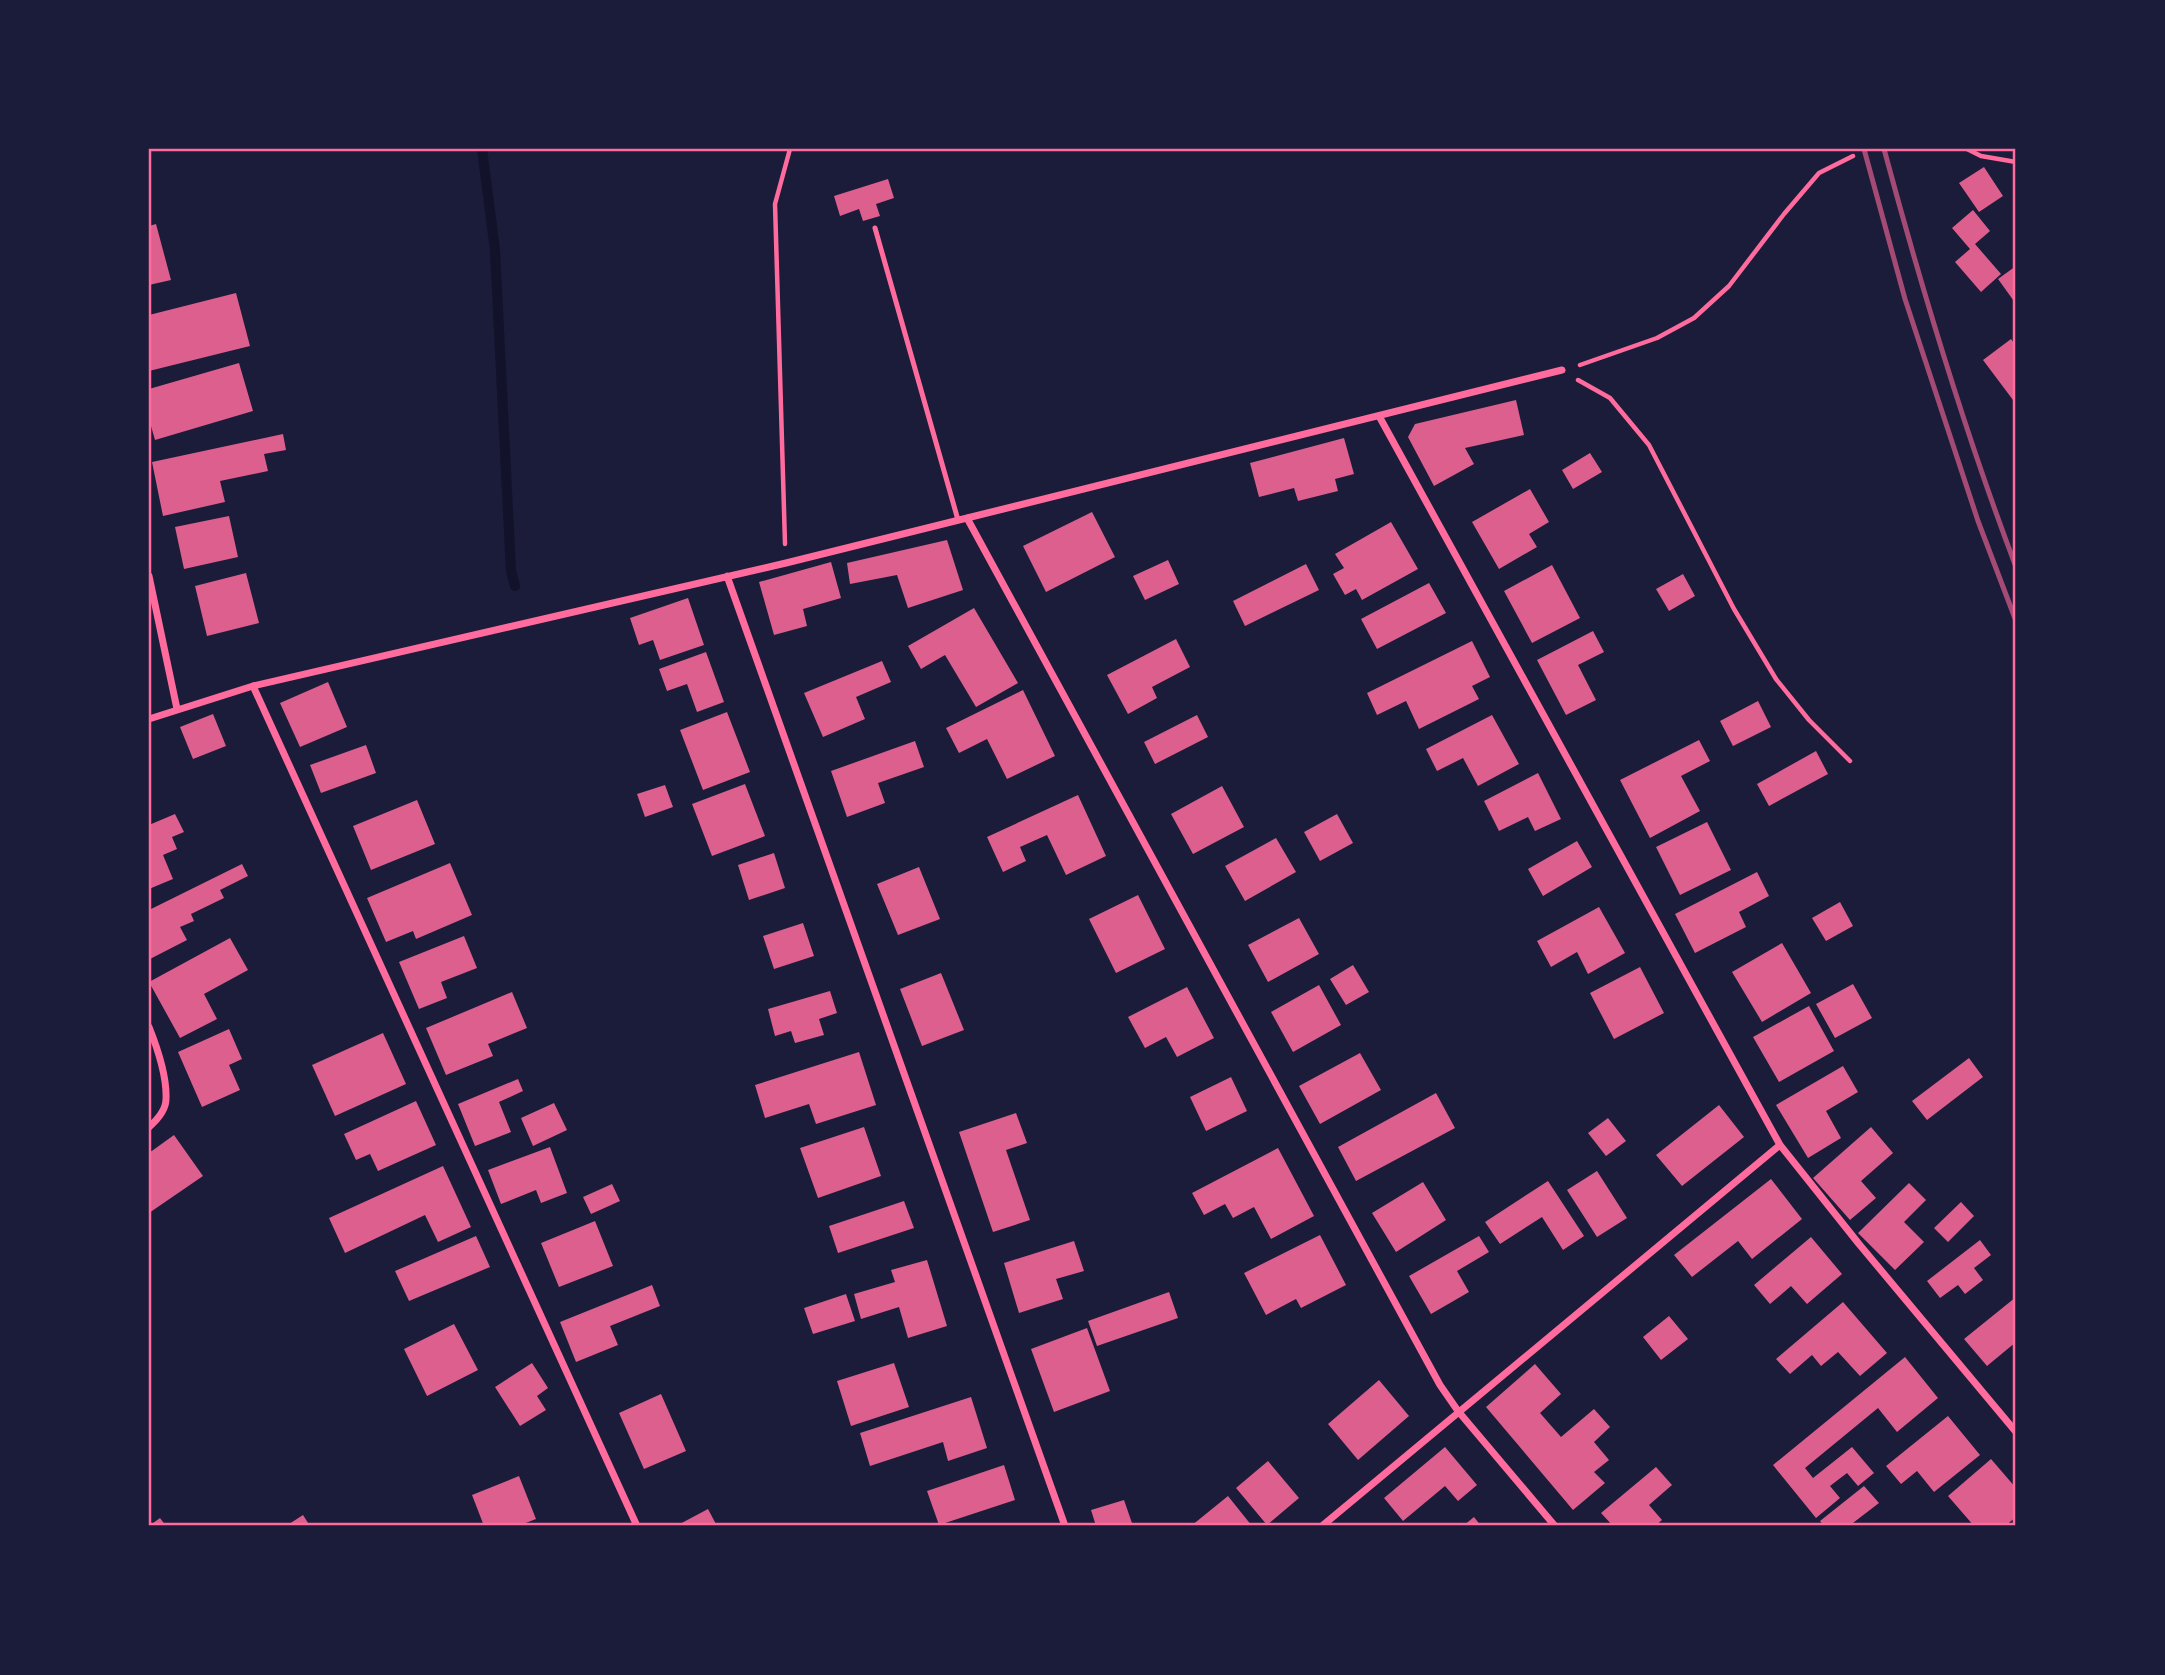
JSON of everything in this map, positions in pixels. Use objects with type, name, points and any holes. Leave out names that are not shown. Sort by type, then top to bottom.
[{"type":"street","points":[[149,719],[253,686],[786,563],[1562,370]]},
{"type":"street","points":[[1379,416],[1780,1144],[1892,1284],[2016,1432]]},
{"type":"street","points":[[967,518],[1440,1385],[1458,1411],[1555,1526]]},
{"type":"street","points":[[149,576],[177,709]]},
{"type":"street","points":[[727,576],[1065,1526]]},
{"type":"street","points":[[253,686],[637,1526]]},
{"type":"street","points":[[149,1027],[158,1050],[166,1099],[162,1112],[149,1127]]},
{"type":"street","points":[[1322,1526],[1780,1144]]},
{"type":"lane","points":[[875,228],[958,520]]},
{"type":"path","points":[[786,563],[775,204],[789,149]]},
{"type":"path","points":[[1967,149],[1981,156],[2016,162]]},
{"type":"path","points":[[1562,370],[1657,338],[1693,318],[1729,286],[1819,173],[1853,156]]},
{"type":"path","points":[[1562,370],[1610,398],[1649,446],[1734,609],[1776,679],[1809,720],[1850,761]]},
{"type":"building","points":[[1984,167],[2003,196],[1979,212],[1959,183]]},
{"type":"building","points":[[888,179],[894,198],[876,204],[880,216],[863,221],[859,209],[840,216],[834,196]]},
{"type":"building","points":[[1973,210],[1990,231],[1975,244],[2001,274],[1981,292],[1955,262],[1970,249],[1952,228]]},
{"type":"building","points":[[156,224],[171,280],[149,285],[149,226]]},
{"type":"building","points":[[2016,266],[2016,304],[1998,279]]},
{"type":"building","points":[[236,293],[250,346],[149,371],[149,315]]},
{"type":"building","points":[[2011,339],[2016,346],[2016,404],[1983,360]]},
{"type":"building","points":[[239,363],[253,411],[155,440],[149,419],[149,389]]},
{"type":"building","points":[[1516,400],[1524,435],[1465,448],[1474,464],[1434,486],[1408,437],[1415,424]]},
{"type":"building","points":[[283,434],[286,450],[264,454],[268,471],[220,481],[225,502],[163,516],[152,462]]},
{"type":"building","points":[[1344,438],[1354,474],[1335,479],[1338,491],[1298,501],[1294,488],[1259,497],[1250,463]]},
{"type":"building","points":[[1590,453],[1602,472],[1573,489],[1562,470]]},
{"type":"building","points":[[1530,489],[1549,522],[1529,534],[1537,547],[1499,569],[1472,522]]},
{"type":"building","points":[[1092,512],[1115,557],[1046,592],[1023,546]]},
{"type":"building","points":[[229,516],[238,557],[184,569],[175,527]]},
{"type":"building","points":[[1391,522],[1418,569],[1362,600],[1356,589],[1345,595],[1333,574],[1344,568],[1335,554]]},
{"type":"building","points":[[947,540],[963,590],[908,608],[897,575],[850,584],[847,563]]},
{"type":"building","points":[[1168,560],[1179,584],[1145,600],[1133,576]]},
{"type":"building","points":[[831,562],[841,598],[803,609],[807,626],[774,635],[759,582]]},
{"type":"building","points":[[1306,564],[1319,590],[1245,626],[1233,601]]},
{"type":"building","points":[[1552,565],[1580,618],[1532,643],[1504,591]]},
{"type":"building","points":[[246,573],[259,623],[207,636],[195,586]]},
{"type":"building","points":[[1683,574],[1695,596],[1669,611],[1656,589]]},
{"type":"building","points":[[1429,583],[1446,613],[1377,649],[1361,619]]},
{"type":"building","points":[[688,598],[704,645],[660,660],[653,640],[639,645],[630,618]]},
{"type":"building","points":[[974,608],[1018,683],[976,707],[945,655],[921,669],[908,646]]},
{"type":"building","points":[[1593,631],[1604,652],[1578,665],[1596,700],[1566,715],[1537,660]]},
{"type":"building","points":[[1176,639],[1190,667],[1152,687],[1157,698],[1128,714],[1107,675]]},
{"type":"building","points":[[1472,641],[1490,677],[1472,686],[1479,699],[1419,729],[1406,701],[1377,715],[1367,693]]},
{"type":"building","points":[[706,652],[724,702],[697,712],[687,684],[667,691],[659,669]]},
{"type":"building","points":[[882,661],[891,682],[856,697],[865,719],[823,737],[804,693]]},
{"type":"building","points":[[328,682],[347,727],[300,747],[280,703]]},
{"type":"building","points":[[1023,690],[1055,756],[1007,779],[987,739],[959,753],[946,728]]},
{"type":"building","points":[[1758,701],[1771,727],[1733,746],[1720,721]]},
{"type":"building","points":[[727,712],[750,772],[703,790],[680,730]]},
{"type":"building","points":[[213,714],[226,746],[193,759],[180,727]]},
{"type":"building","points":[[1197,715],[1208,737],[1155,764],[1144,742]]},
{"type":"building","points":[[1492,715],[1519,764],[1478,786],[1463,758],[1437,771],[1426,749]]},
{"type":"building","points":[[1699,740],[1710,761],[1681,776],[1700,811],[1650,838],[1620,780]]},
{"type":"building","points":[[915,741],[924,767],[878,783],[885,803],[847,817],[831,771]]},
{"type":"building","points":[[366,745],[376,773],[321,793],[310,765]]},
{"type":"building","points":[[1816,751],[1828,774],[1769,806],[1757,784]]},
{"type":"building","points":[[1538,773],[1561,819],[1535,831],[1528,817],[1499,831],[1484,801]]},
{"type":"building","points":[[745,784],[765,836],[712,856],[692,804]]},
{"type":"building","points":[[665,785],[673,807],[645,817],[637,794]]},
{"type":"building","points":[[1222,786],[1244,827],[1193,854],[1171,814]]},
{"type":"building","points":[[1078,795],[1106,856],[1066,875],[1047,835],[1020,847],[1026,861],[1003,872],[987,837]]},
{"type":"building","points":[[417,800],[435,844],[371,870],[353,826]]},
{"type":"building","points":[[175,814],[184,832],[172,837],[177,849],[163,855],[173,879],[149,889],[149,825]]},
{"type":"building","points":[[1337,814],[1353,843],[1320,861],[1304,832]]},
{"type":"building","points":[[1707,822],[1731,870],[1680,895],[1656,847]]},
{"type":"building","points":[[1276,838],[1296,872],[1245,901],[1225,866]]},
{"type":"building","points":[[1577,841],[1592,867],[1543,896],[1528,869]]},
{"type":"building","points":[[774,853],[785,888],[749,900],[738,865]]},
{"type":"building","points":[[450,863],[472,915],[416,939],[413,931],[386,942],[367,898]]},
{"type":"building","points":[[242,864],[248,876],[220,890],[224,898],[191,914],[194,921],[180,927],[187,940],[150,959],[149,910]]},
{"type":"building","points":[[919,867],[940,919],[898,935],[877,884]]},
{"type":"building","points":[[1757,872],[1769,896],[1739,912],[1746,927],[1695,953],[1675,914]]},
{"type":"building","points":[[1138,895],[1165,949],[1116,973],[1089,919]]},
{"type":"building","points":[[1840,902],[1853,926],[1826,941],[1812,918]]},
{"type":"building","points":[[1599,907],[1625,953],[1588,974],[1577,952],[1551,967],[1537,941]]},
{"type":"building","points":[[1299,918],[1319,954],[1268,982],[1248,945]]},
{"type":"building","points":[[803,923],[814,956],[774,969],[763,936]]},
{"type":"building","points":[[464,936],[477,968],[441,982],[447,998],[419,1009],[399,962]]},
{"type":"building","points":[[230,938],[248,970],[204,994],[217,1019],[180,1038],[149,982]]},
{"type":"building","points":[[1782,943],[1811,993],[1762,1022],[1732,972]]},
{"type":"building","points":[[1353,965],[1369,992],[1346,1005],[1330,979]]},
{"type":"building","points":[[1640,967],[1664,1013],[1614,1039],[1590,993]]},
{"type":"building","points":[[941,973],[964,1030],[922,1046],[900,989]]},
{"type":"building","points":[[1853,984],[1872,1018],[1835,1038],[1816,1004]]},
{"type":"building","points":[[1319,985],[1341,1025],[1293,1052],[1271,1012]]},
{"type":"building","points":[[1187,987],[1214,1038],[1177,1057],[1166,1037],[1145,1048],[1128,1017]]},
{"type":"building","points":[[830,991],[837,1013],[819,1019],[824,1035],[795,1043],[791,1031],[775,1036],[768,1009]]},
{"type":"building","points":[[512,992],[527,1028],[488,1044],[493,1056],[446,1075],[426,1028]]},
{"type":"building","points":[[1809,1006],[1834,1051],[1779,1082],[1753,1037]]},
{"type":"building","points":[[229,1029],[242,1059],[229,1065],[240,1090],[202,1107],[178,1052]]},
{"type":"building","points":[[383,1033],[406,1084],[335,1116],[312,1065]]},
{"type":"building","points":[[859,1052],[876,1105],[816,1124],[809,1104],[765,1118],[755,1085]]},
{"type":"building","points":[[1360,1053],[1381,1090],[1320,1124],[1299,1086]]},
{"type":"building","points":[[1969,1058],[1983,1077],[1927,1120],[1912,1101]]},
{"type":"building","points":[[1843,1066],[1858,1092],[1826,1111],[1841,1138],[1808,1158],[1776,1105]]},
{"type":"building","points":[[1231,1077],[1247,1111],[1206,1131],[1190,1097]]},
{"type":"building","points":[[518,1079],[523,1091],[499,1102],[511,1132],[475,1146],[458,1104]]},
{"type":"building","points":[[1436,1093],[1455,1128],[1356,1181],[1338,1147]]},
{"type":"building","points":[[416,1101],[436,1145],[378,1171],[370,1154],[356,1160],[344,1134]]},
{"type":"building","points":[[554,1103],[567,1130],[533,1146],[521,1118]]},
{"type":"building","points":[[1719,1105],[1744,1137],[1682,1186],[1656,1155]]},
{"type":"building","points":[[1016,1113],[1027,1143],[1006,1150],[1030,1220],[993,1232],[959,1132]]},
{"type":"building","points":[[1608,1118],[1626,1141],[1606,1156],[1588,1133]]},
{"type":"building","points":[[864,1127],[881,1176],[818,1198],[800,1148]]},
{"type":"building","points":[[1871,1127],[1893,1153],[1861,1181],[1876,1198],[1850,1220],[1813,1178]]},
{"type":"building","points":[[174,1135],[203,1176],[149,1213],[149,1153]]},
{"type":"building","points":[[550,1147],[567,1193],[541,1203],[536,1190],[501,1204],[488,1170]]},
{"type":"building","points":[[1278,1148],[1314,1216],[1271,1239],[1254,1207],[1233,1218],[1225,1204],[1204,1215],[1192,1193]]},
{"type":"building","points":[[443,1166],[471,1227],[438,1242],[425,1215],[345,1253],[329,1218]]},
{"type":"building","points":[[1597,1171],[1627,1218],[1597,1237],[1567,1190]]},
{"type":"building","points":[[1771,1179],[1802,1219],[1752,1259],[1738,1241],[1692,1277],[1674,1255]]},
{"type":"building","points":[[1548,1181],[1584,1236],[1563,1250],[1542,1217],[1500,1244],[1485,1222]]},
{"type":"building","points":[[1423,1182],[1446,1220],[1396,1252],[1372,1213]]},
{"type":"building","points":[[1909,1183],[1926,1200],[1904,1222],[1924,1242],[1895,1270],[1858,1233]]},
{"type":"building","points":[[612,1184],[620,1201],[591,1214],[583,1197]]},
{"type":"building","points":[[904,1201],[914,1228],[838,1253],[829,1226]]},
{"type":"building","points":[[1961,1202],[1974,1216],[1948,1242],[1934,1228]]},
{"type":"building","points":[[595,1221],[613,1266],[559,1287],[541,1243]]},
{"type":"building","points":[[1320,1235],[1346,1285],[1301,1308],[1296,1299],[1266,1315],[1244,1273]]},
{"type":"building","points":[[476,1236],[490,1267],[409,1301],[395,1271]]},
{"type":"building","points":[[1479,1236],[1489,1252],[1457,1271],[1469,1292],[1431,1314],[1409,1276]]},
{"type":"building","points":[[1811,1237],[1842,1274],[1807,1304],[1791,1286],[1770,1304],[1754,1285]]},
{"type":"building","points":[[1980,1240],[1991,1255],[1974,1268],[1983,1280],[1965,1294],[1958,1285],[1940,1298],[1927,1281]]},
{"type":"building","points":[[1074,1241],[1084,1271],[1056,1279],[1063,1299],[1019,1313],[1004,1263]]},
{"type":"building","points":[[927,1260],[947,1326],[908,1338],[899,1307],[861,1319],[854,1294],[895,1282],[891,1270]]},
{"type":"building","points":[[652,1285],[660,1306],[610,1326],[618,1345],[576,1362],[560,1322]]},
{"type":"building","points":[[1169,1292],[1178,1318],[1097,1346],[1088,1321]]},
{"type":"building","points":[[846,1294],[855,1321],[813,1334],[804,1308]]},
{"type":"building","points":[[2016,1297],[2016,1342],[1987,1366],[1964,1339]]},
{"type":"building","points":[[1843,1302],[1887,1353],[1860,1376],[1838,1352],[1821,1366],[1812,1355],[1790,1374],[1776,1359]]},
{"type":"building","points":[[1669,1316],[1688,1339],[1661,1360],[1643,1337]]},
{"type":"building","points":[[454,1324],[478,1370],[427,1396],[404,1349]]},
{"type":"building","points":[[1087,1328],[1110,1391],[1054,1412],[1031,1349]]},
{"type":"building","points":[[1905,1357],[1938,1398],[1897,1432],[1878,1408],[1805,1468],[1813,1478],[1852,1447],[1874,1473],[1858,1486],[1847,1473],[1830,1486],[1840,1498],[1816,1518],[1773,1465]]},
{"type":"building","points":[[532,1363],[548,1388],[537,1396],[546,1410],[520,1426],[495,1387]]},
{"type":"building","points":[[894,1363],[909,1407],[851,1426],[837,1381]]},
{"type":"building","points":[[1535,1364],[1561,1394],[1540,1413],[1561,1437],[1594,1409],[1610,1427],[1594,1442],[1609,1460],[1594,1472],[1605,1483],[1573,1510],[1486,1407]]},
{"type":"building","points":[[1379,1380],[1409,1416],[1358,1460],[1328,1424]]},
{"type":"building","points":[[661,1394],[686,1451],[644,1469],[619,1413]]},
{"type":"building","points":[[971,1397],[987,1448],[948,1461],[943,1442],[870,1466],[860,1433]]},
{"type":"building","points":[[1948,1416],[1980,1455],[1934,1492],[1917,1471],[1901,1484],[1886,1466]]},
{"type":"building","points":[[1445,1447],[1477,1485],[1458,1501],[1445,1486],[1403,1521],[1384,1498]]},
{"type":"building","points":[[1991,1459],[2016,1488],[2016,1517],[2005,1526],[1974,1526],[1948,1496]]},
{"type":"building","points":[[1268,1461],[1299,1498],[1267,1525],[1236,1488]]},
{"type":"building","points":[[1004,1465],[1015,1500],[939,1525],[927,1491]]},
{"type":"building","points":[[1656,1467],[1672,1485],[1649,1505],[1662,1520],[1655,1526],[1613,1526],[1601,1513]]},
{"type":"building","points":[[519,1476],[536,1519],[518,1526],[484,1526],[472,1495]]},
{"type":"building","points":[[1864,1486],[1879,1503],[1849,1526],[1824,1526],[1820,1521]]},
{"type":"building","points":[[1228,1496],[1252,1526],[1191,1526]]},
{"type":"building","points":[[1124,1500],[1133,1526],[1096,1526],[1091,1510]]},
{"type":"building","points":[[708,1509],[717,1526],[676,1526]]},
{"type":"building","points":[[303,1515],[310,1526],[286,1526]]},
{"type":"building","points":[[1474,1517],[1481,1526],[1463,1526]]},
{"type":"building","points":[[160,1518],[166,1526],[149,1526]]},
{"type":"waterway","points":[[482,149],[495,250],[511,571],[515,586]]},
{"type":"railway","points":[[1864,149],[1905,299],[1978,521],[2016,621]]},
{"type":"railway","points":[[1884,149],[1945,360],[2016,567]]}]
